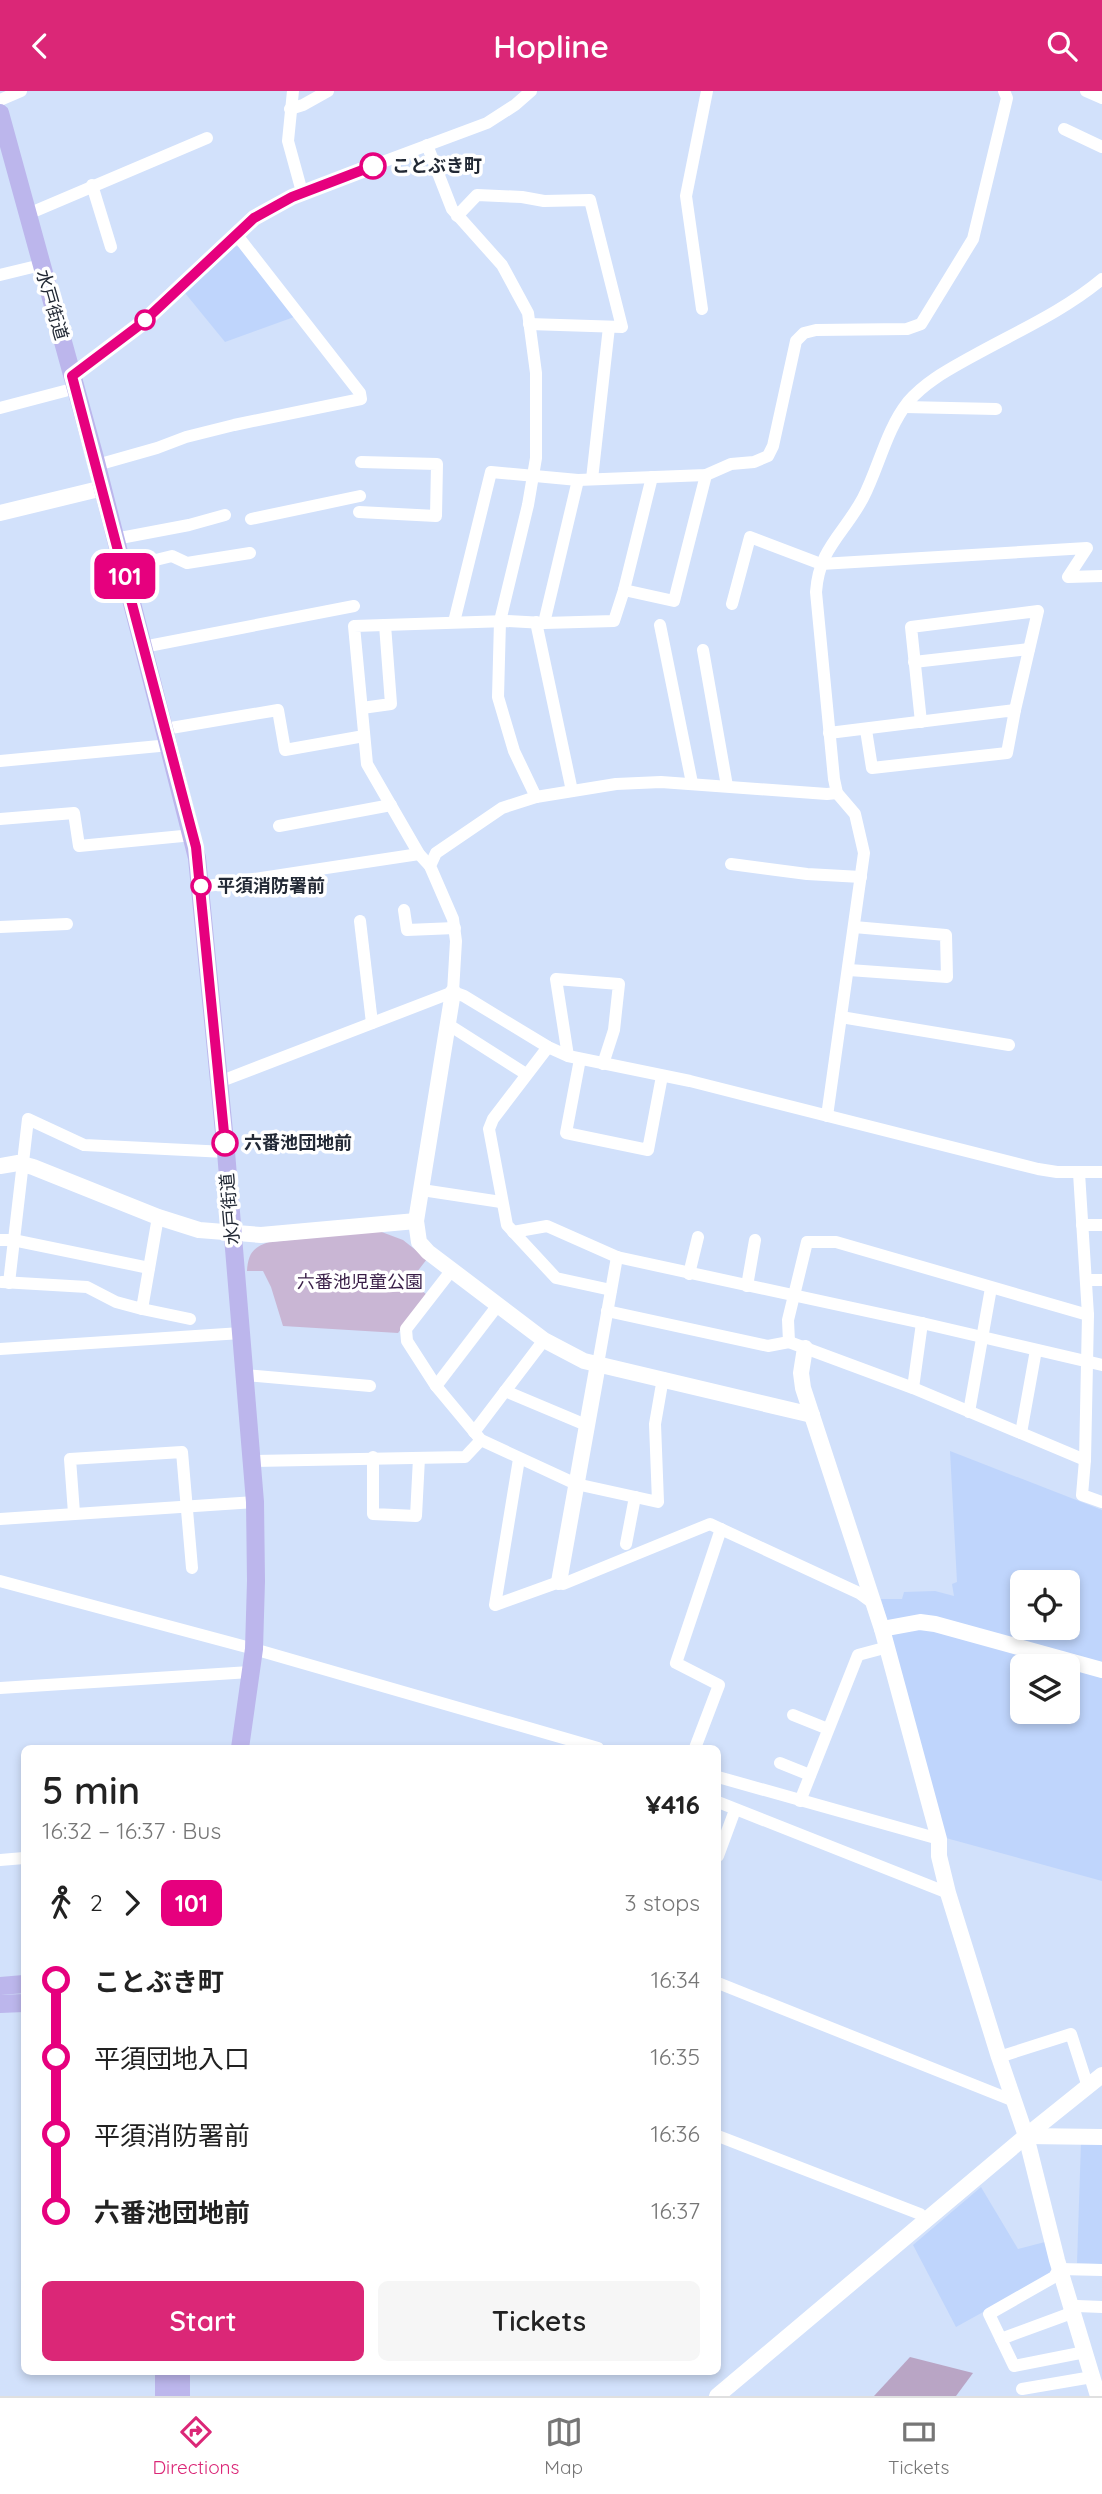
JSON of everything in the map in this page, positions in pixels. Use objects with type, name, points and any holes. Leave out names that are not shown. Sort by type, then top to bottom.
[{"type":"main road","name":"水戸街道","points":[[0,113],[97,465],[168,737],[193,835],[201,887],[255,1501],[257,1581],[254,1649],[240,1745]]},
{"type":"main road","name":"水戸街道","points":[[229,1745],[246,1700]]},
{"type":"main road","points":[[0,1986],[21,1984]]},
{"type":"main road","points":[[0,2004],[21,2003]]},
{"type":"main road","points":[[164,2375],[164,2396]]},
{"type":"main road","points":[[181,2375],[181,2396]]},
{"type":"street","points":[[0,100],[21,91]]},
{"type":"street","points":[[293,91],[289,151],[302,192]]},
{"type":"street","points":[[290,109],[328,91]]},
{"type":"street","points":[[0,408],[74,382],[141,324],[236,234],[265,211],[302,192],[487,123],[515,106],[531,91]]},
{"type":"street","points":[[702,309],[686,196],[707,91]]},
{"type":"street","points":[[454,622],[491,472],[578,479],[706,475],[731,464],[754,462],[768,456],[773,446],[796,341],[804,333],[816,330],[907,329],[921,324],[973,239],[1007,98],[1004,91]]},
{"type":"street","points":[[1086,91],[1102,98]]},
{"type":"street","points":[[1064,129],[1102,147]]},
{"type":"street","points":[[28,214],[207,138]]},
{"type":"street","points":[[427,145],[457,216],[502,265],[524,303],[529,324],[536,373],[534,476],[500,621],[498,698],[514,751],[536,797]]},
{"type":"street","points":[[92,185],[111,247]]},
{"type":"street","points":[[457,216],[477,195],[544,201],[590,200],[622,327],[529,324]]},
{"type":"street","points":[[97,465],[222,428],[361,399],[360,393],[236,234]]},
{"type":"street","points":[[0,275],[41,265]]},
{"type":"street","points":[[828,1116],[864,853],[855,814],[837,793],[816,592],[821,564],[825,553],[851,519],[896,420],[915,394],[941,374],[1077,298],[1102,279]]},
{"type":"street","points":[[592,479],[609,327]]},
{"type":"street","points":[[905,407],[996,409]]},
{"type":"street","points":[[359,512],[436,516],[437,464],[361,462]]},
{"type":"street","points":[[624,590],[674,601],[706,475]]},
{"type":"street","points":[[652,477],[614,621],[500,621],[354,626],[367,764],[418,853],[430,866],[455,929],[449,1025],[416,1221],[419,1242],[452,1271],[544,1341],[568,1355],[812,1415]]},
{"type":"street","points":[[572,791],[540,623],[578,479]]},
{"type":"street","points":[[0,513],[103,488]]},
{"type":"street","points":[[251,519],[360,496]]},
{"type":"street","points":[[116,539],[225,515]]},
{"type":"street","points":[[732,604],[750,537],[821,564],[1087,548],[1068,577],[1102,576]]},
{"type":"street","points":[[123,568],[172,556],[187,563],[250,553]]},
{"type":"street","points":[[143,647],[354,606]]},
{"type":"street","points":[[866,730],[872,768],[1006,753],[1038,611],[911,627],[920,722]]},
{"type":"street","points":[[362,708],[391,704],[385,625]]},
{"type":"street","points":[[660,625],[692,783]]},
{"type":"street","points":[[914,662],[1029,649]]},
{"type":"street","points":[[703,650],[727,786]]},
{"type":"street","points":[[0,761],[168,737],[278,710],[285,750],[364,736]]},
{"type":"street","points":[[829,733],[1015,710]]},
{"type":"street","points":[[430,866],[436,853],[502,808],[536,797],[635,783],[692,783],[837,793]]},
{"type":"street","points":[[279,826],[391,805]]},
{"type":"street","points":[[0,819],[74,813],[79,846],[193,835]]},
{"type":"street","points":[[201,887],[418,853]]},
{"type":"street","points":[[731,864],[807,874],[861,877]]},
{"type":"street","points":[[404,910],[407,930],[455,929]]},
{"type":"street","points":[[360,921],[372,1023]]},
{"type":"street","points":[[0,926],[67,924]]},
{"type":"street","points":[[849,970],[947,978],[946,935],[854,927]]},
{"type":"street","points":[[603,1065],[614,1030],[620,984],[556,979],[574,1058],[566,1133],[648,1150],[662,1076]]},
{"type":"street","points":[[219,1082],[453,992],[548,1047],[574,1058],[662,1076],[1038,1169],[1102,1172]]},
{"type":"street","points":[[841,1017],[1009,1045]]},
{"type":"street","points":[[449,1025],[526,1075]]},
{"type":"street","points":[[548,1047],[493,1119],[489,1129],[501,1202],[507,1225],[556,1278],[611,1290]]},
{"type":"street","points":[[190,1319],[116,1302],[87,1287],[4,1282],[7,1240],[23,1165],[28,1119],[83,1145],[226,1152]]},
{"type":"street","points":[[0,1166],[18,1163],[33,1167],[158,1217],[198,1230],[261,1235],[416,1221]]},
{"type":"street","points":[[1079,1173],[1088,1315],[1082,1495],[1102,1502]]},
{"type":"street","points":[[422,1190],[501,1202]]},
{"type":"street","points":[[142,1309],[158,1217]]},
{"type":"street","points":[[1082,1225],[1102,1226]]},
{"type":"street","points":[[513,1232],[547,1226],[617,1257],[922,1323],[1102,1366]]},
{"type":"street","points":[[689,1274],[698,1237]]},
{"type":"street","points":[[7,1240],[149,1268]]},
{"type":"street","points":[[747,1286],[755,1240]]},
{"type":"street","points":[[789,1342],[788,1320],[807,1242],[836,1243],[1088,1315]]},
{"type":"street","points":[[559,1582],[617,1257]]},
{"type":"street","points":[[452,1271],[406,1329],[407,1341],[436,1386],[477,1436],[519,1459],[576,1484],[658,1502],[654,1424],[663,1378]]},
{"type":"street","points":[[1087,1280],[1102,1280]]},
{"type":"street","points":[[969,1412],[991,1288]]},
{"type":"street","points":[[436,1386],[498,1305]]},
{"type":"street","points":[[607,1311],[768,1346],[789,1342],[913,1388],[1085,1460]]},
{"type":"street","points":[[913,1388],[922,1323]]},
{"type":"street","points":[[0,1349],[241,1333]]},
{"type":"street","points":[[252,1461],[465,1457],[505,1391],[544,1341]]},
{"type":"street","points":[[805,1348],[801,1373],[812,1415],[888,1647],[939,1839],[939,1856],[948,1893],[1026,2136],[1059,2269],[1098,2396]]},
{"type":"street","points":[[1021,1433],[1036,1350]]},
{"type":"street","points":[[245,1375],[370,1386]]},
{"type":"street","points":[[505,1391],[586,1425]]},
{"type":"street","points":[[74,1513],[70,1459],[183,1452],[192,1568]]},
{"type":"street","points":[[373,1457],[373,1514],[416,1516],[419,1458]]},
{"type":"street","points":[[519,1459],[495,1605],[559,1582],[563,1584],[710,1524],[859,1593],[874,1604]]},
{"type":"street","points":[[626,1544],[635,1497]]},
{"type":"street","points":[[0,1519],[255,1501]]},
{"type":"street","points":[[696,1745],[719,1685],[676,1663],[721,1529]]},
{"type":"street","points":[[0,1581],[254,1649],[588,1745]]},
{"type":"street","points":[[882,1629],[920,1622],[935,1624],[1102,1670]]},
{"type":"street","points":[[800,1801],[858,1655],[888,1647]]},
{"type":"street","points":[[0,1688],[250,1672]]},
{"type":"street","points":[[793,1715],[828,1729]]},
{"type":"street","points":[[780,1763],[810,1775]]},
{"type":"street","points":[[721,1778],[939,1839]]},
{"type":"street","points":[[721,1803],[948,1893]]},
{"type":"street","points":[[721,1848],[735,1810]]},
{"type":"street","points":[[0,1860],[21,1858]]},
{"type":"street","points":[[721,1984],[1014,2101]]},
{"type":"street","points":[[999,2057],[1071,2034],[1088,2087]]},
{"type":"street","points":[[717,2396],[1102,2075]]},
{"type":"street","points":[[1026,2136],[1102,2137]]},
{"type":"street","points":[[721,2137],[920,2214],[925,2223]]},
{"type":"street","points":[[1059,2269],[1102,2270]]},
{"type":"street","points":[[1059,2269],[1054,2277],[989,2314],[1014,2366],[1084,2351]]},
{"type":"street","points":[[1001,2339],[1072,2311],[1077,2306],[1102,2307]]},
{"type":"street","points":[[1022,2389],[1092,2377]]},
{"type":"shaded area","points":[[234,246],[242,247],[294,317],[225,342],[185,293]]},
{"type":"shaded area","points":[[950,1451],[1102,1510],[1102,1881],[946,1838],[881,1599],[902,1599],[904,1592],[935,1591],[954,1596],[952,1584],[957,1582]]},
{"type":"shaded area","points":[[1081,2143],[1102,2144],[1102,2264],[1077,2263]]},
{"type":"shaded area","points":[[981,2187],[1018,2249],[1045,2242],[1054,2273],[956,2327],[913,2245]]},
{"type":"shaded area","points":[[910,2357],[973,2373],[956,2396],[874,2396]]},
{"type":"green space","name":"六番池児童公園","points":[[379,1231],[403,1240],[427,1259],[410,1281],[427,1295],[398,1333],[283,1326],[263,1271],[247,1271],[252,1252],[269,1242]]},
{"type":"bus line","name":"101","points":[[225,1143],[196,847],[72,376],[141,324],[254,218],[278,203],[373,166]]},
{"type":"place","name":"ことぶき町","points":[[373,166]]},
{"type":"place","name":"平須消防署前","points":[[201,886]]},
{"type":"place","name":"六番池団地前","points":[[225,1143]]}]
